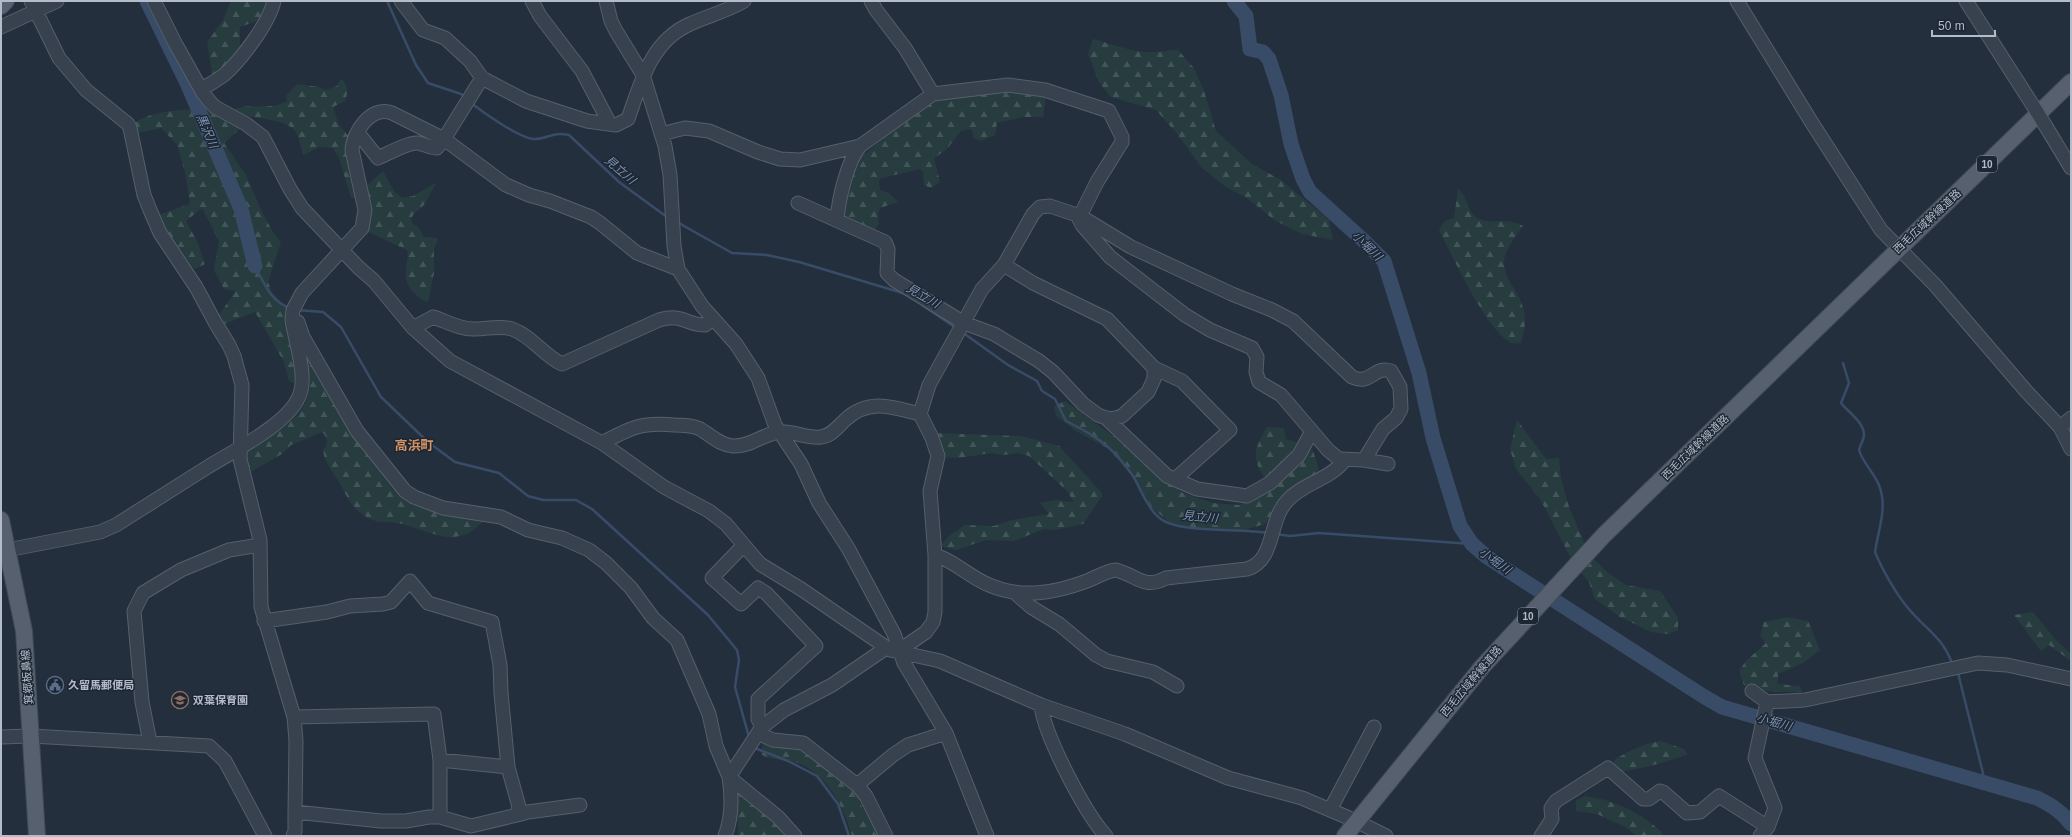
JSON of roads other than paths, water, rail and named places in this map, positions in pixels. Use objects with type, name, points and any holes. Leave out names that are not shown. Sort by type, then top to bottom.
[{"type":"main road","points":[[1,6],[6,1]]},
{"type":"main road","name":"西毛広域幹線道路","points":[[1345,836],[1455,699],[1517,628],[1604,535],[2071,82]]},
{"type":"main road","name":"箕郷板鼻線","points":[[1,520],[24,631],[36,836]]},
{"type":"street","points":[[1,27],[36,5],[57,1]]},
{"type":"street","points":[[154,1],[174,43],[201,90],[215,107],[246,124],[263,136],[290,189],[302,208],[374,281],[413,328],[450,361],[602,443],[664,487],[696,503],[720,518],[760,564],[895,649],[940,661],[1041,705],[1125,734],[1228,778],[1302,798],[1356,821],[1386,836]]},
{"type":"street","points":[[201,90],[225,74],[241,56],[264,24],[274,1]]},
{"type":"street","points":[[401,1],[423,30],[445,38],[470,62],[482,78],[526,100],[587,121],[610,124],[616,124],[628,119],[643,75],[664,42],[676,32],[744,1]]},
{"type":"street","points":[[532,1],[540,16],[582,71],[610,124]]},
{"type":"street","points":[[606,1],[611,21],[643,75],[668,159],[678,269],[702,306],[736,344],[758,378],[779,432],[801,464],[819,503],[848,548],[894,634],[895,649],[946,733],[987,836]]},
{"type":"street","points":[[871,1],[876,10],[905,48],[933,94]]},
{"type":"street","points":[[1737,1],[1868,212],[1881,230],[1900,247],[2060,427],[2071,449]]},
{"type":"street","points":[[1966,1],[2071,168]]},
{"type":"street","points":[[36,5],[52,46],[70,72],[86,90],[128,124],[144,195],[160,233],[196,286],[234,356],[243,394],[240,459],[260,545],[260,595],[264,621],[286,687],[294,717],[296,741],[296,812],[295,831],[293,836]]},
{"type":"street","points":[[358,133],[378,158],[409,144],[417,143],[429,148],[437,148],[482,78]]},
{"type":"street","points":[[837,219],[838,206],[844,182],[855,153],[860,146],[933,94],[1008,85],[1045,90],[1109,111],[1122,137],[1122,142],[1097,182],[1080,216],[1079,219],[1082,225],[1110,257],[1198,323],[1252,348],[1257,357],[1256,372],[1259,382],[1281,395],[1328,450],[1339,459],[1344,461],[1364,460],[1388,464]]},
{"type":"street","points":[[7,550],[100,532],[116,525],[207,468],[240,450],[272,427],[291,408],[300,395],[303,378],[292,320],[293,310],[302,293],[362,228],[365,210],[352,150],[353,141],[373,113],[386,111],[444,139],[506,185],[529,195],[550,201],[600,222],[637,253],[678,269]]},
{"type":"street","points":[[661,134],[685,128],[708,131],[758,152],[780,159],[800,160],[860,146]]},
{"type":"street","points":[[798,203],[837,219],[885,242],[888,248],[886,268],[890,277],[961,327],[994,334],[1039,361],[1053,372],[1083,404],[1098,415],[1112,419],[1122,416],[1148,392],[1154,379],[1154,368]]},
{"type":"street","points":[[729,777],[761,729],[784,710],[832,685],[895,649],[907,645],[926,632],[933,622],[935,612],[935,555],[930,491],[938,456],[932,438],[920,414],[929,385],[982,289],[1004,265],[1037,209],[1045,205],[1080,216],[1131,247],[1232,294],[1272,310],[1293,321],[1352,377],[1359,381],[1365,380],[1381,370],[1391,371],[1400,387],[1401,409],[1396,418],[1383,430],[1364,460]]},
{"type":"street","points":[[1004,265],[1033,282],[1107,319],[1154,368],[1182,381],[1230,430],[1175,479]]},
{"type":"street","points":[[293,310],[304,337],[357,431],[405,491],[414,497],[443,508],[501,517],[528,530],[576,543],[595,554],[617,573],[631,588],[653,618],[677,640],[709,714],[716,746],[729,777],[731,788],[730,815],[725,836]]},
{"type":"street","points":[[413,328],[433,317],[474,330],[501,327],[512,329],[524,335],[556,362],[562,364],[659,320],[671,317],[679,318],[698,325],[705,325],[713,318]]},
{"type":"street","points":[[602,443],[642,424],[688,426],[697,428],[724,444],[734,446],[744,445],[779,432],[808,437],[825,436],[847,419],[872,406],[884,405],[920,414]]},
{"type":"street","points":[[1106,418],[1167,476],[1198,489],[1247,496],[1270,483],[1299,455],[1312,431]]},
{"type":"street","points":[[2060,427],[2071,418]]},
{"type":"street","points":[[935,555],[956,564],[988,584],[1014,592],[1047,593],[1064,589],[1116,570],[1141,582],[1158,583],[1166,578],[1246,569],[1258,564],[1263,559],[1273,529],[1287,501],[1335,472],[1344,461]]},
{"type":"street","points":[[150,742],[142,702],[134,611],[143,593],[181,570],[229,550],[260,545]]},
{"type":"street","points":[[746,548],[739,550],[712,578],[741,604],[758,588],[766,593],[816,646],[758,699],[758,719],[764,736],[774,740],[803,743],[857,785],[866,796],[886,836]]},
{"type":"street","points":[[264,621],[327,612],[350,606],[383,604],[391,602],[410,581],[428,603],[492,622],[500,665],[508,767],[519,807],[517,815]]},
{"type":"street","points":[[1014,592],[1107,661],[1153,672],[1177,686]]},
{"type":"street","points":[[1764,714],[1805,700],[1978,663],[2007,665],[2071,679]]},
{"type":"street","points":[[1541,836],[1552,819],[1551,808],[1556,801],[1608,768],[1643,799],[1650,799],[1660,791],[1664,792],[1687,813],[1700,812],[1719,796],[1764,831],[1775,808],[1755,758],[1764,714],[1752,691]]},
{"type":"street","points":[[1041,705],[1052,741],[1082,802],[1106,836]]},
{"type":"street","points":[[294,717],[434,714],[440,760],[440,817]]},
{"type":"street","points":[[1330,810],[1374,727]]},
{"type":"street","points":[[857,785],[893,755],[908,745],[946,733]]},
{"type":"street","points":[[1,737],[31,736],[150,742],[202,745],[214,749],[225,761],[265,836]]},
{"type":"street","points":[[440,760],[508,767]]},
{"type":"street","points":[[729,777],[778,817],[795,836]]},
{"type":"street","points":[[296,812],[381,821],[406,821],[429,817],[440,817],[471,831],[528,812],[580,805]]},
{"type":"waterway","name":"黒沢川","points":[[147,1],[188,85],[241,209],[255,266]]},
{"type":"waterway","name":"見立川","points":[[387,1],[416,65],[428,83],[461,94],[465,97]]},
{"type":"waterway","name":"小堀川","points":[[1234,1],[1246,16],[1250,49],[1263,52],[1269,59],[1281,95],[1291,144],[1303,179],[1310,192],[1384,261],[1419,373],[1433,438],[1460,526],[1472,544],[1487,557],[1722,707],[2037,798],[2056,809],[2071,824]]},
{"type":"waterway","name":"見立川","points":[[471,103],[501,124],[519,134],[533,139],[558,134],[569,135],[619,182],[667,217]]},
{"type":"waterway","name":"見立川","points":[[677,222],[732,253],[767,255],[799,262],[906,294]]},
{"type":"waterway","points":[[255,266],[273,297],[283,305],[290,308]]},
{"type":"waterway","name":"見立川","points":[[922,305],[956,328]]},
{"type":"waterway","points":[[297,310],[323,312],[341,327],[381,397],[428,442],[455,462],[499,473],[528,496],[543,500],[576,500],[592,509],[708,615],[737,650],[739,660],[735,687],[749,737]]},
{"type":"waterway","name":"見立川","points":[[962,332],[1008,365],[1037,381],[1042,391],[1055,399],[1066,421],[1094,436],[1118,457],[1131,474],[1150,508],[1155,514],[1166,522],[1189,528],[1269,533]]},
{"type":"waterway","points":[[1843,363],[1849,383],[1841,403],[1859,422],[1863,430],[1864,435],[1859,450],[1877,481],[1882,494],[1882,519],[1875,552],[1885,573],[1903,602],[1938,639],[1952,663]]},
{"type":"waterway","name":"見立川","points":[[1276,534],[1290,536],[1319,533],[1472,544]]},
{"type":"waterway","points":[[1958,673],[1983,773],[1983,783]]},
{"type":"waterway","points":[[754,745],[757,749],[788,761],[817,776],[838,804],[849,836]]},
{"type":"place","name":"久留馬郵便局","points":[[55,685]]},
{"type":"place","name":"双葉保育園","points":[[180,700]]},
{"type":"district","name":"高浜町","points":[[414,445]]}]
